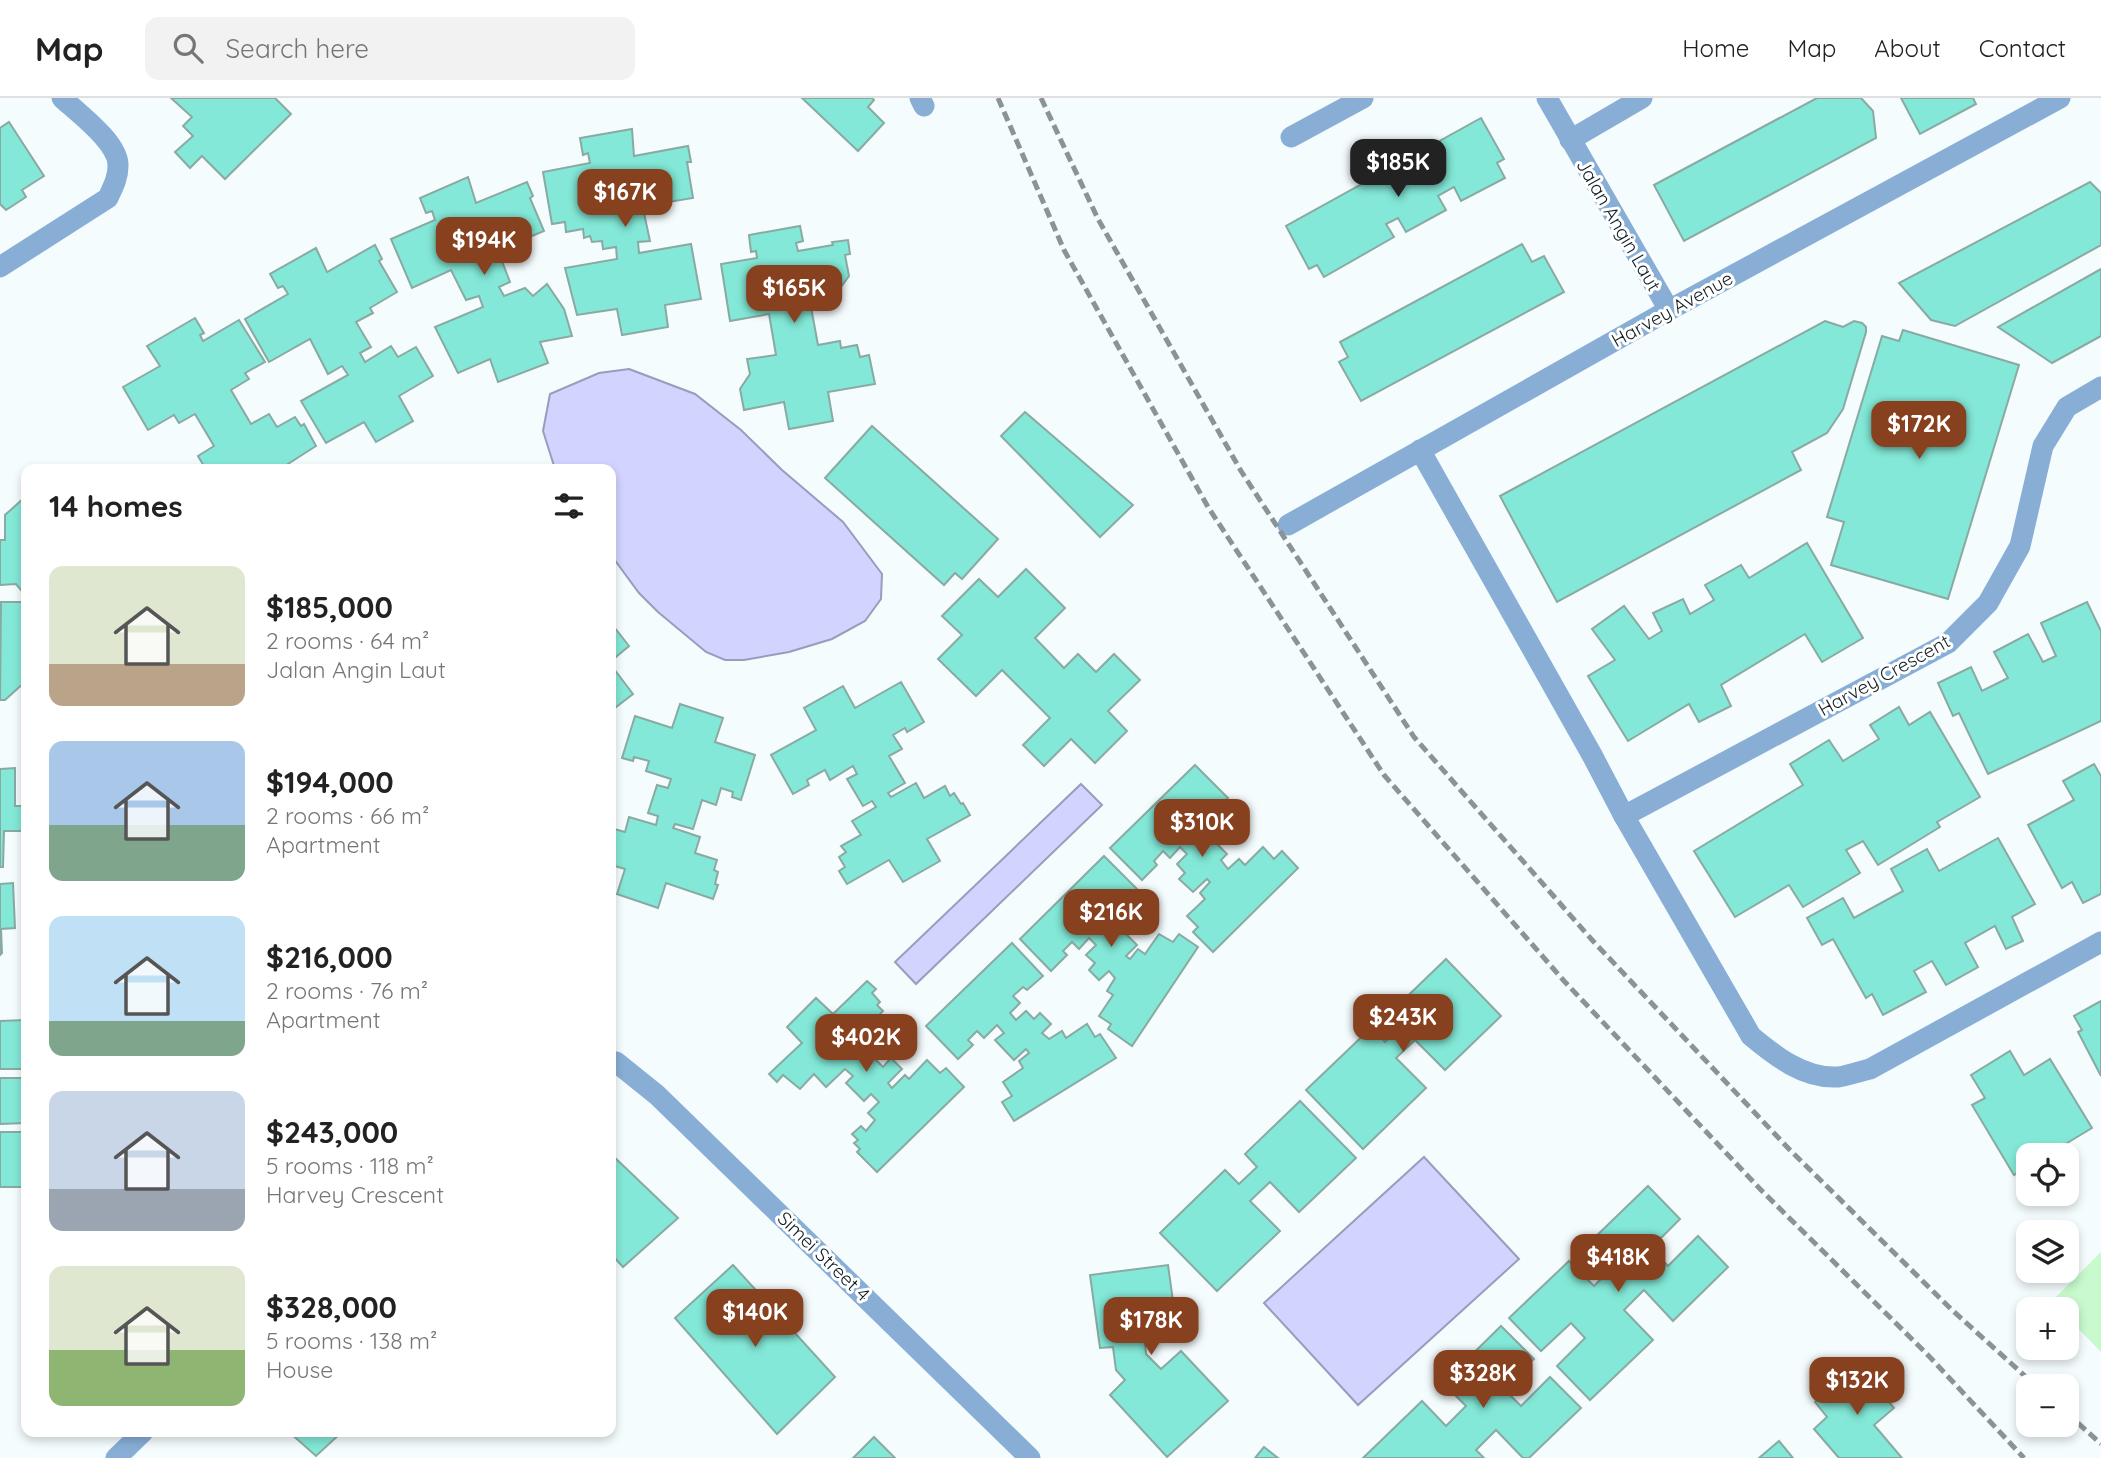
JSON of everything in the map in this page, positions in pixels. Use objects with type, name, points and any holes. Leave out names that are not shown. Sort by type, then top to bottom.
[{"type":"street","points":[[0,267],[108,198],[116,181],[119,163],[110,143],[62,98]]},
{"type":"street","points":[[1291,137],[1363,98]]},
{"type":"street","name":"Jalan Angin Laut","points":[[1547,98],[1669,310]]},
{"type":"street","name":"Jalan Angin Laut","points":[[1570,139],[1642,98]]},
{"type":"street","name":"Harvey Avenue","points":[[1288,526],[1669,310],[2060,98]]},
{"type":"street","name":"Harvey Crescent","points":[[1624,816],[1948,643],[1988,603],[2020,546],[2043,446],[2067,407],[2101,387]]},
{"type":"street","points":[[1420,450],[1586,743],[1624,816],[1751,1035],[1778,1058],[1809,1072],[1838,1077],[1870,1069],[2101,942]]},
{"type":"street","name":"Simei Street 4","points":[[616,1062],[667,1104],[1030,1458]]},
{"type":"street","points":[[116,1458],[138,1437]]},
{"type":"green space","points":[[2101,1252],[2101,1352],[2079,1329],[2079,1297],[2056,1297],[2070,1283],[2079,1283],[2079,1274]]},
{"type":"water","points":[[629,369],[695,394],[741,430],[782,470],[843,522],[882,574],[881,599],[865,621],[832,639],[789,652],[744,660],[725,660],[706,652],[658,612],[639,593],[616,562],[616,464],[553,464],[543,431],[550,394],[599,373]]},
{"type":"water","points":[[1081,784],[1102,805],[916,984],[895,962]]},
{"type":"water","points":[[1424,1157],[1519,1259],[1358,1405],[1264,1303]]},
{"type":"building","points":[[171,98],[275,98],[291,114],[225,179],[202,156],[190,168],[175,152],[193,136],[183,126],[192,117]]},
{"type":"building","points":[[802,98],[872,98],[874,100],[868,107],[884,123],[858,151]]},
{"type":"building","points":[[1817,98],[1861,98],[1873,111],[1876,138],[1684,241],[1654,185]]},
{"type":"building","points":[[1901,98],[1973,98],[1976,104],[1920,134]]},
{"type":"building","points":[[1481,118],[1504,159],[1497,163],[1505,178],[1461,201],[1454,187],[1438,196],[1446,210],[1406,232],[1398,218],[1386,224],[1394,237],[1324,277],[1317,265],[1309,269],[1286,226]]},
{"type":"building","points":[[9,122],[44,176],[22,190],[26,197],[6,210],[0,204],[0,128]]},
{"type":"building","points":[[632,129],[634,156],[688,146],[691,162],[687,162],[693,198],[662,203],[663,209],[644,213],[650,241],[638,242],[639,253],[691,244],[701,299],[665,305],[668,327],[622,335],[617,309],[577,315],[565,268],[617,259],[616,247],[603,249],[602,241],[592,242],[590,236],[584,238],[583,229],[566,232],[565,222],[552,224],[543,172],[590,163],[588,153],[583,155],[580,138]]},
{"type":"building","points":[[468,177],[476,203],[527,182],[533,196],[530,198],[544,231],[515,243],[517,249],[500,256],[510,282],[499,287],[504,296],[525,288],[533,296],[547,284],[564,309],[572,336],[540,342],[548,363],[498,382],[490,359],[458,373],[435,327],[483,307],[479,296],[466,300],[451,270],[412,288],[391,239],[435,220],[432,211],[426,213],[420,198]]},
{"type":"building","points":[[2090,182],[2101,193],[2101,245],[1955,326],[1931,320],[1899,283]]},
{"type":"building","points":[[800,226],[803,241],[796,243],[798,251],[848,240],[850,254],[845,255],[849,276],[832,299],[833,304],[811,307],[818,345],[840,341],[841,348],[857,345],[860,357],[869,355],[875,384],[828,392],[833,421],[789,429],[784,402],[744,410],[740,389],[750,374],[747,359],[776,355],[769,314],[730,321],[721,264],[757,258],[756,251],[751,252],[749,235]]},
{"type":"building","points":[[1522,244],[1532,262],[1544,256],[1564,292],[1361,401],[1339,362],[1348,357],[1340,342]]},
{"type":"building","points":[[375,245],[382,259],[379,261],[397,292],[370,308],[373,313],[356,322],[371,347],[360,353],[365,362],[391,346],[398,357],[416,347],[433,376],[399,396],[413,421],[376,442],[364,422],[326,443],[301,401],[348,375],[342,366],[328,374],[310,339],[269,362],[245,319],[288,294],[283,286],[278,288],[270,274],[316,248],[327,272]]},
{"type":"building","points":[[2101,269],[2101,336],[2052,363],[1998,327]]},
{"type":"building","points":[[195,318],[204,333],[200,335],[203,341],[239,320],[265,362],[245,373],[249,379],[231,390],[251,424],[269,414],[277,427],[295,417],[301,426],[304,424],[316,446],[288,464],[203,464],[198,456],[214,446],[195,414],[179,423],[174,415],[148,430],[123,387],[160,366],[147,346]]},
{"type":"building","points":[[1825,321],[1843,327],[1854,321],[1862,323],[1866,332],[1843,409],[1827,433],[1792,452],[1801,470],[1557,602],[1500,496]]},
{"type":"building","points":[[1903,330],[2019,365],[1948,599],[1831,565],[1844,522],[1827,517],[1882,336],[1899,341]]},
{"type":"building","points":[[1025,412],[1133,505],[1100,537],[1001,436]]},
{"type":"building","points":[[872,426],[998,539],[962,579],[955,573],[944,585],[825,478]]},
{"type":"building","points":[[21,501],[21,590],[16,584],[0,585],[0,540],[5,540],[5,515]]},
{"type":"building","points":[[1807,543],[1863,638],[1822,662],[1805,634],[1721,685],[1731,706],[1699,722],[1689,704],[1628,741],[1588,676],[1615,660],[1592,629],[1624,606],[1649,639],[1662,631],[1653,613],[1683,599],[1690,614],[1714,600],[1705,585],[1741,565],[1749,578]]},
{"type":"building","points":[[1026,569],[1065,608],[1035,638],[1064,668],[1078,654],[1096,672],[1114,654],[1140,680],[1108,711],[1127,731],[1095,763],[1071,739],[1044,766],[1023,745],[1050,718],[1002,670],[976,696],[938,659],[962,635],[942,616],[979,579],[998,597]]},
{"type":"building","points":[[1,602],[21,602],[21,686],[5,700],[0,700]]},
{"type":"building","points":[[2087,602],[2101,631],[2101,721],[1988,774],[1959,713],[1953,716],[1938,683],[1971,667],[1982,691],[2008,678],[1994,652],[2028,634],[2043,662],[2056,656],[2041,623]]},
{"type":"building","points":[[616,629],[629,646],[616,657]]},
{"type":"building","points":[[616,672],[633,694],[616,707]]},
{"type":"building","points":[[901,682],[924,722],[907,732],[905,728],[893,735],[902,749],[889,756],[905,783],[888,793],[891,797],[916,783],[924,798],[945,786],[950,796],[954,793],[970,815],[927,839],[940,861],[903,882],[889,860],[847,884],[839,871],[845,867],[839,857],[846,852],[841,846],[861,835],[852,821],[876,807],[872,801],[863,806],[847,779],[857,774],[853,766],[830,780],[825,770],[807,780],[809,785],[793,794],[771,755],[816,730],[804,708],[843,686],[855,708]]},
{"type":"building","points":[[680,704],[723,718],[715,742],[755,755],[741,800],[732,797],[733,792],[721,788],[716,805],[702,800],[693,829],[675,824],[673,828],[700,837],[695,853],[717,860],[714,870],[718,872],[715,884],[718,885],[713,899],[666,883],[658,908],[617,894],[625,869],[616,866],[616,829],[625,832],[629,817],[656,825],[658,816],[648,813],[657,785],[668,788],[671,779],[646,771],[649,761],[634,757],[633,761],[622,758],[635,716],[672,728]]},
{"type":"building","points":[[1899,707],[1909,725],[1930,712],[1980,797],[1937,822],[1940,827],[1878,865],[1863,841],[1846,850],[1860,873],[1803,907],[1789,885],[1735,917],[1694,851],[1803,785],[1790,764],[1829,740],[1843,761],[1879,739],[1870,725]]},
{"type":"building","points":[[2094,764],[2101,776],[2101,894],[2083,903],[2072,882],[2062,888],[2028,825],[2074,800],[2063,781]]},
{"type":"building","points":[[1195,765],[1228,798],[1213,812],[1208,807],[1199,816],[1205,823],[1193,836],[1200,843],[1208,835],[1227,854],[1221,860],[1228,869],[1239,859],[1245,865],[1263,847],[1274,859],[1282,851],[1298,868],[1213,952],[1193,932],[1198,927],[1187,916],[1205,899],[1200,893],[1210,882],[1207,879],[1193,892],[1179,879],[1185,873],[1177,864],[1187,854],[1180,847],[1170,858],[1163,851],[1154,861],[1157,865],[1142,880],[1110,848]]},
{"type":"building","points":[[15,768],[15,806],[21,806],[21,831],[4,831],[3,867],[0,867],[0,769]]},
{"type":"building","points":[[1998,838],[2035,904],[2012,917],[2023,941],[2006,949],[1995,926],[1965,943],[1978,967],[1946,985],[1932,961],[1914,971],[1926,992],[1883,1015],[1872,994],[1866,998],[1833,939],[1822,945],[1807,918],[1843,898],[1854,918],[1903,891],[1891,869],[1927,849],[1939,871]]},
{"type":"building","points":[[1104,856],[1137,889],[1122,903],[1117,898],[1108,907],[1115,914],[1102,926],[1110,934],[1117,925],[1137,945],[1126,956],[1130,959],[1138,949],[1145,954],[1159,934],[1173,942],[1179,934],[1198,947],[1132,1046],[1108,1029],[1111,1024],[1099,1016],[1113,995],[1107,991],[1115,978],[1109,971],[1099,980],[1089,970],[1095,963],[1086,955],[1096,945],[1089,938],[1079,949],[1072,942],[1063,951],[1067,955],[1051,971],[1020,939]]},
{"type":"building","points":[[13,883],[15,928],[1,929],[0,955],[0,884]]},
{"type":"building","points":[[1012,943],[1043,976],[1027,990],[1023,987],[1013,996],[1020,1003],[1010,1013],[1016,1020],[1026,1011],[1034,1019],[1040,1013],[1051,1024],[1042,1033],[1049,1039],[1062,1031],[1066,1038],[1087,1024],[1095,1037],[1100,1034],[1116,1058],[1014,1121],[1002,1102],[1012,1096],[1003,1082],[1023,1068],[1019,1061],[1029,1053],[1026,1049],[1014,1060],[995,1040],[1004,1033],[997,1025],[984,1038],[977,1031],[968,1040],[973,1045],[958,1059],[926,1026]]},
{"type":"building","points":[[1446,959],[1501,1016],[1445,1070],[1415,1040],[1396,1058],[1426,1088],[1363,1149],[1306,1090],[1372,1027],[1385,1042],[1403,1024],[1391,1012]]},
{"type":"building","points":[[867,981],[876,989],[872,993],[880,1002],[877,1005],[883,1011],[867,1027],[877,1038],[858,1056],[866,1063],[872,1056],[883,1067],[891,1058],[902,1069],[888,1083],[892,1088],[905,1075],[909,1079],[927,1060],[940,1073],[946,1068],[964,1087],[877,1172],[857,1152],[860,1149],[854,1143],[858,1140],[852,1134],[861,1126],[866,1131],[875,1120],[868,1113],[879,1102],[871,1094],[864,1101],[846,1083],[853,1076],[845,1069],[826,1087],[814,1074],[800,1089],[783,1075],[777,1082],[769,1074],[802,1043],[787,1027],[816,998],[833,1014]]},
{"type":"building","points":[[2101,1001],[2101,1076],[2078,1032],[2082,1030],[2074,1016]]},
{"type":"building","points":[[21,1020],[21,1069],[0,1069],[0,1021]]},
{"type":"building","points":[[2010,1051],[2024,1075],[2050,1059],[2092,1128],[2067,1143],[2016,1143],[2014,1175],[1972,1105],[1985,1098],[1971,1075]]},
{"type":"building","points":[[0,1078],[21,1078],[21,1123],[0,1124]]},
{"type":"building","points":[[1300,1101],[1356,1158],[1299,1212],[1270,1182],[1250,1201],[1280,1231],[1217,1291],[1160,1233],[1225,1170],[1239,1184],[1257,1167],[1245,1154]]},
{"type":"building","points":[[0,1132],[21,1132],[21,1187],[0,1187]]},
{"type":"building","points":[[616,1159],[678,1218],[623,1267],[616,1259]]},
{"type":"building","points":[[1648,1186],[1680,1219],[1651,1248],[1668,1266],[1698,1236],[1728,1267],[1673,1321],[1644,1290],[1624,1310],[1653,1340],[1590,1400],[1557,1366],[1585,1338],[1571,1323],[1541,1351],[1509,1318],[1569,1261],[1594,1286],[1614,1266],[1590,1242]]},
{"type":"building","points":[[733,1265],[835,1377],[777,1434],[675,1318]]},
{"type":"building","points":[[1168,1265],[1178,1337],[1145,1342],[1146,1354],[1161,1369],[1181,1351],[1228,1401],[1167,1457],[1110,1395],[1125,1380],[1116,1370],[1113,1347],[1100,1348],[1090,1275]]},
{"type":"building","points":[[1501,1326],[1534,1359],[1503,1388],[1521,1406],[1550,1377],[1581,1408],[1529,1458],[1523,1458],[1496,1430],[1476,1450],[1484,1458],[1363,1458],[1422,1401],[1446,1426],[1466,1406],[1443,1383]]},
{"type":"building","points":[[1855,1368],[1864,1379],[1877,1368],[1893,1386],[1883,1395],[1894,1408],[1874,1425],[1902,1458],[1839,1458],[1814,1429],[1827,1417],[1815,1402]]},
{"type":"building","points":[[295,1437],[337,1437],[316,1456]]},
{"type":"building","points":[[874,1437],[895,1458],[853,1458]]},
{"type":"building","points":[[1779,1441],[1793,1458],[1759,1458]]},
{"type":"building","points":[[1264,1447],[1278,1458],[1255,1458]]},
{"type":"railway","points":[[998,98],[1064,250],[1208,507],[1384,775],[1565,982],[1762,1191],[1926,1353],[2024,1458]]},
{"type":"railway","points":[[1041,98],[1098,219],[1241,471],[1414,737],[1593,941],[1789,1149],[1952,1310],[2023,1374]]},
{"type":"railway","points":[[2079,1424],[2101,1444]]}]
